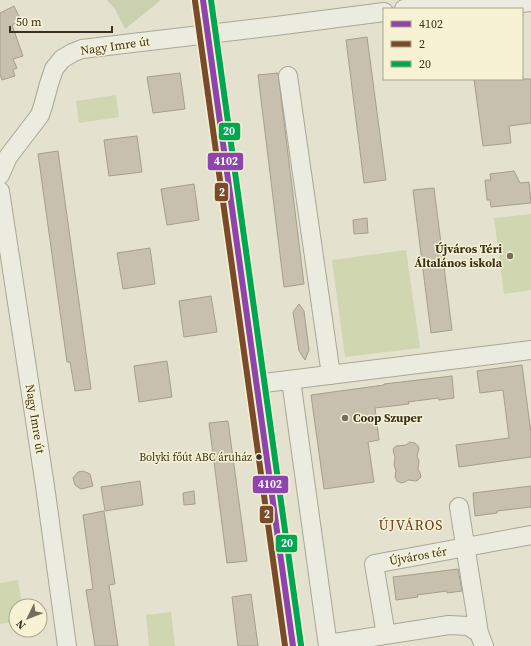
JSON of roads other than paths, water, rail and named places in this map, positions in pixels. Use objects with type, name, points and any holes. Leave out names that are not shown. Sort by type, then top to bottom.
[{"type":"main road","points":[[203,0],[293,646]]},
{"type":"street","points":[[408,8],[427,3],[502,8],[531,2]]},
{"type":"street","name":"Nagy Imre út","points":[[0,175],[8,157],[40,115],[44,106],[54,69],[62,59],[72,53],[82,49],[383,12]]},
{"type":"street","points":[[288,76],[331,375]]},
{"type":"street","name":"Nagy Imre út","points":[[0,191],[43,472],[67,646]]},
{"type":"street","points":[[256,384],[531,350]]},
{"type":"street","points":[[291,380],[328,645],[449,625],[468,626],[482,640]]},
{"type":"street","points":[[459,507],[482,640]]},
{"type":"street","name":"Újváros tér","points":[[386,635],[374,564],[531,536]]},
{"type":"place","name":"Újváros Téri Általános iskola","points":[[510,256]]},
{"type":"place","name":"Coop Szuper","points":[[345,418]]},
{"type":"place","name":"Bolyki főút ABC áruház","points":[[259,457]]},
{"type":"district","name":"ÚJVÁROS","points":[[411,525]]}]
